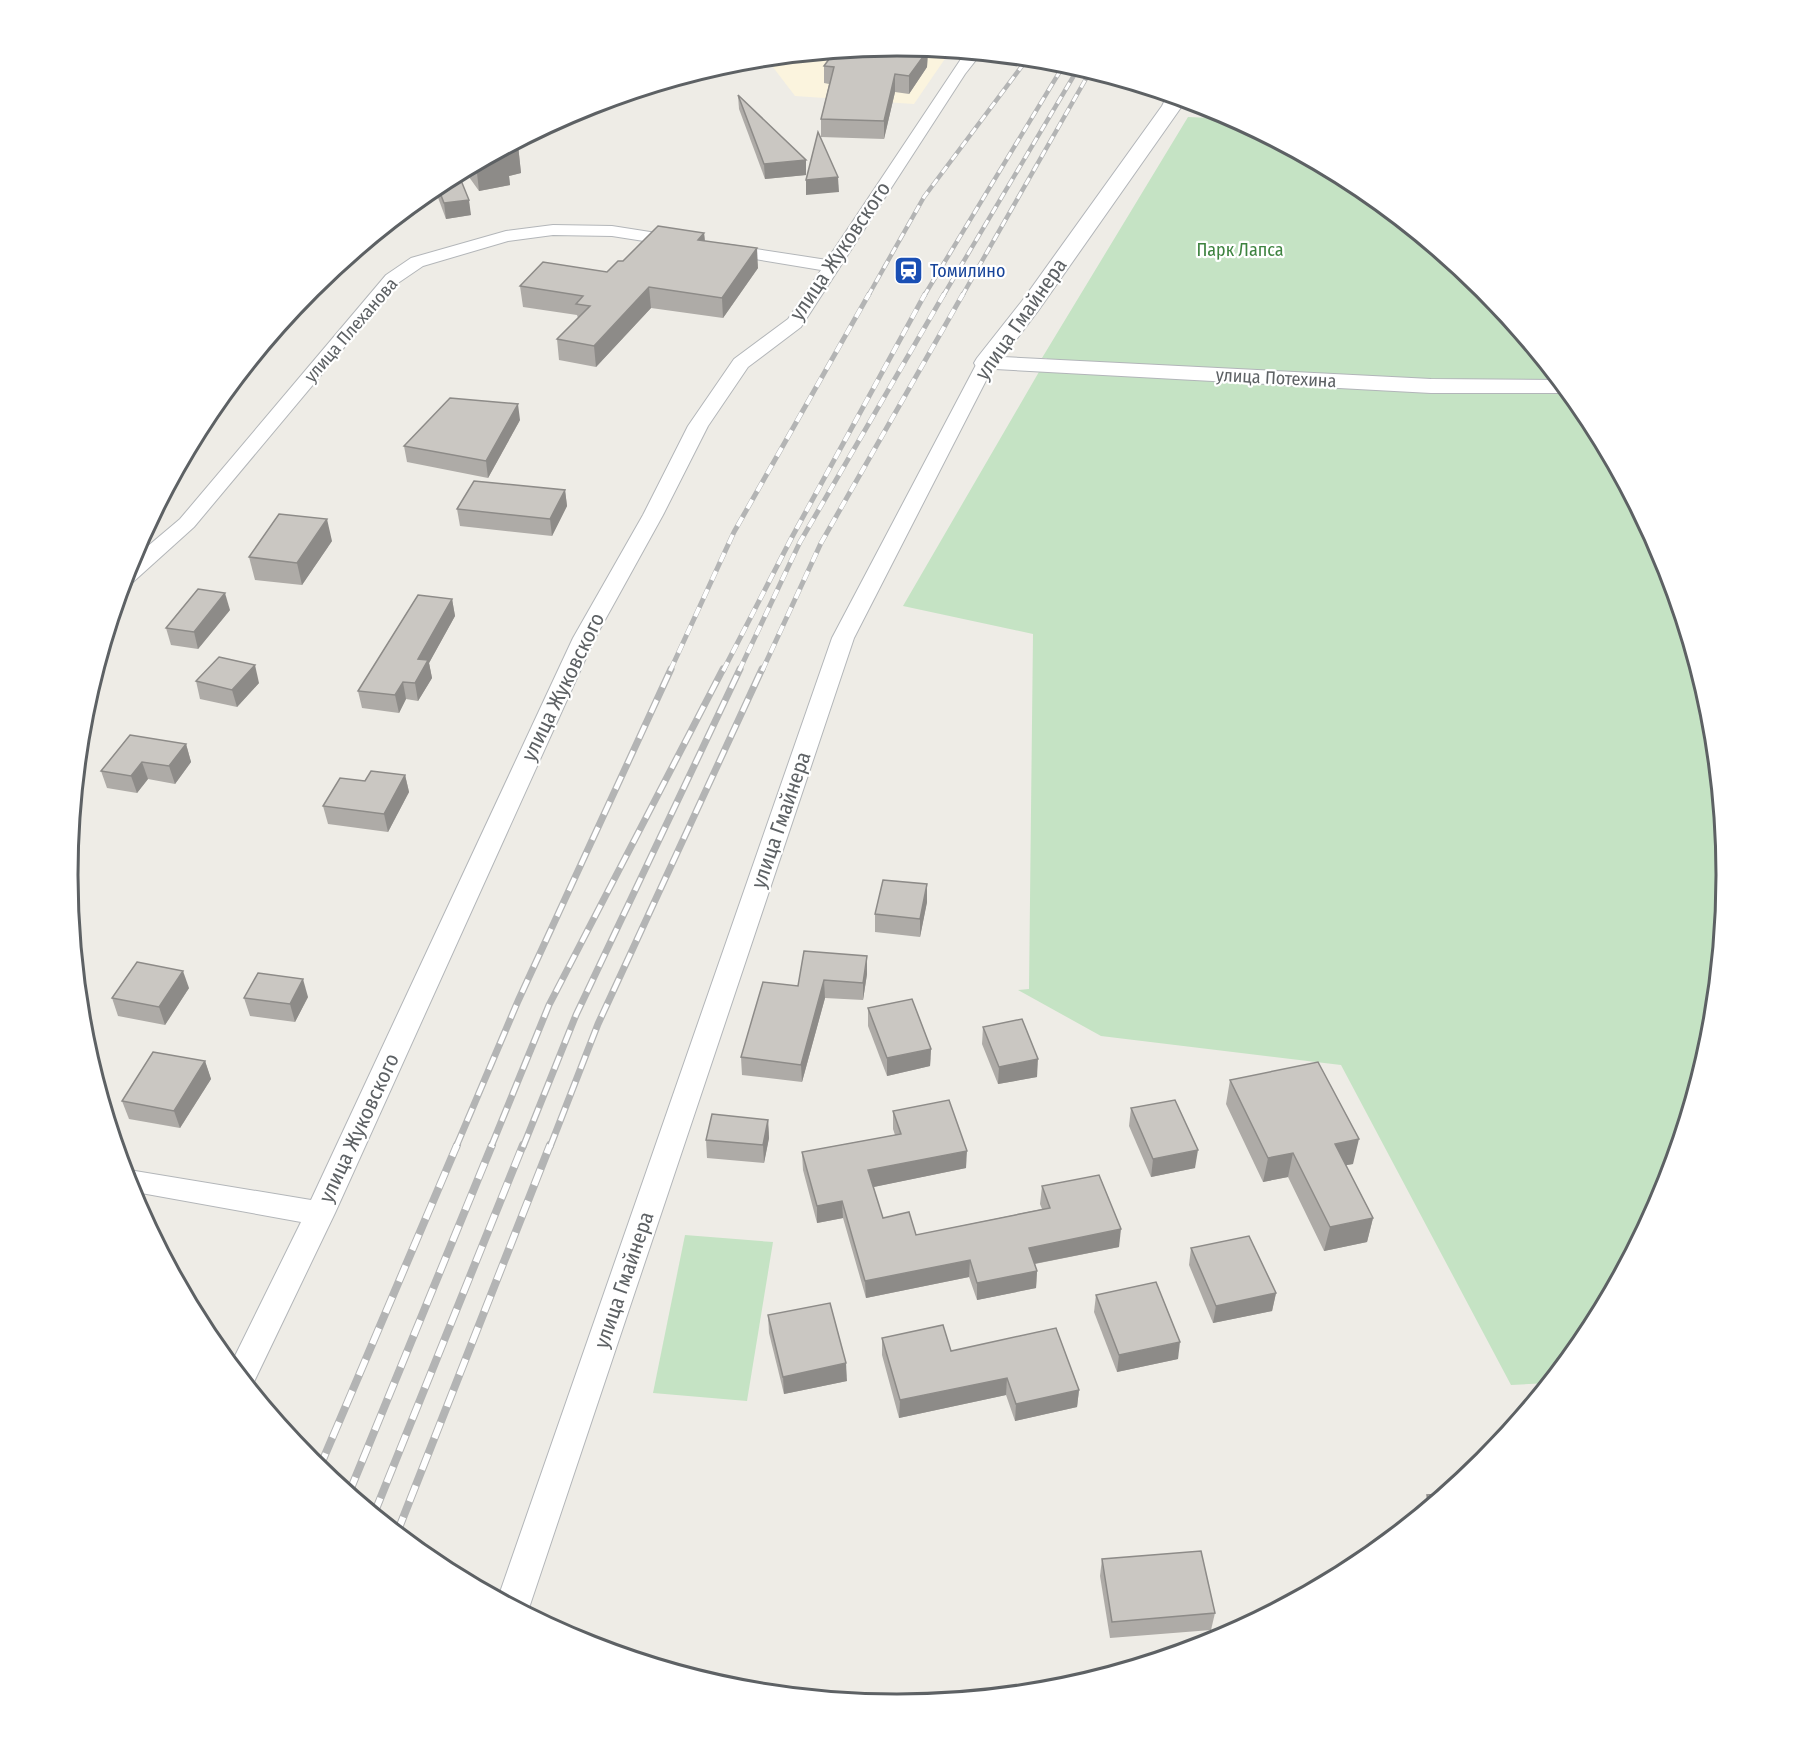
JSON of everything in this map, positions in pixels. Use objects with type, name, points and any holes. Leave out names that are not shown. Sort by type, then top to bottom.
[{"type":"street","name":"улица Жуковского","points":[[244,1370],[320,1213],[584,638],[653,515],[698,426],[741,363],[795,323],[969,59]]},
{"type":"street","name":"улица Гмайнера","points":[[515,1599],[843,638],[986,363],[1173,104]]},
{"type":"street","name":"улица Плеханова","points":[[138,566],[188,523],[392,279],[417,261],[506,236],[553,230],[600,230],[831,266]]},
{"type":"street","name":"улица Потехина","points":[[986,363],[1431,386],[1556,387]]},
{"type":"street","points":[[137,1181],[320,1213]]},
{"type":"shaded area","points":[[844,57],[946,57],[914,104],[795,96],[772,66]]},
{"type":"green space","name":"Парк Лапса","points":[[1188,117],[1211,118],[1307,165],[1353,194],[1438,259],[1514,335],[1548,376],[1607,465],[1632,513],[1655,561],[1674,612],[1701,715],[1710,768],[1717,875],[1710,982],[1689,1087],[1674,1138],[1655,1189],[1607,1285],[1579,1330],[1540,1383],[1511,1385],[1341,1065],[1101,1036],[1018,990],[1029,989],[1033,634],[903,606],[1047,358],[1042,358]]},
{"type":"green space","points":[[685,1235],[773,1242],[747,1401],[653,1393]]},
{"type":"building","points":[[923,56],[909,76],[895,74],[884,121],[821,119],[834,67],[824,66],[829,59],[844,57]]},
{"type":"building","points":[[738,95],[806,160],[764,164]]},
{"type":"building","points":[[818,132],[838,177],[806,180]]},
{"type":"building","points":[[462,182],[469,200],[444,203],[441,195]]},
{"type":"building","points":[[658,226],[704,233],[698,240],[757,248],[722,298],[649,287],[594,346],[557,339],[590,306],[576,304],[583,296],[520,286],[543,262],[607,272],[618,261],[623,261]]},
{"type":"building","points":[[450,398],[518,404],[486,461],[404,446]]},
{"type":"building","points":[[474,481],[565,490],[550,519],[457,509]]},
{"type":"building","points":[[279,514],[327,519],[297,563],[249,557]]},
{"type":"building","points":[[198,589],[225,593],[194,632],[166,628]]},
{"type":"building","points":[[418,595],[452,599],[418,659],[428,660],[415,683],[403,682],[395,695],[358,691]]},
{"type":"building","points":[[219,657],[255,665],[232,690],[196,681]]},
{"type":"building","points":[[130,735],[186,744],[169,766],[142,762],[131,776],[101,771]]},
{"type":"building","points":[[371,771],[405,775],[384,814],[323,806],[340,778],[365,781]]},
{"type":"building","points":[[883,880],[927,884],[920,919],[875,914]]},
{"type":"building","points":[[804,951],[867,956],[863,983],[824,980],[801,1065],[741,1057],[763,982],[798,986]]},
{"type":"building","points":[[137,962],[183,971],[159,1007],[112,998]]},
{"type":"building","points":[[258,973],[303,979],[290,1004],[244,998]]},
{"type":"building","points":[[912,999],[931,1049],[887,1058],[868,1008]]},
{"type":"building","points":[[1022,1019],[1038,1059],[999,1067],[983,1027]]},
{"type":"building","points":[[153,1052],[205,1061],[174,1111],[122,1101]]},
{"type":"building","points":[[1318,1062],[1359,1139],[1335,1144],[1373,1218],[1330,1227],[1293,1153],[1268,1158],[1230,1080]]},
{"type":"building","points":[[949,1100],[967,1151],[868,1170],[883,1218],[909,1212],[916,1235],[1050,1208],[1042,1186],[1099,1175],[1121,1229],[1029,1248],[1037,1271],[977,1283],[970,1260],[865,1281],[842,1201],[817,1206],[802,1152],[901,1134],[893,1111]]},
{"type":"building","points":[[1175,1100],[1198,1150],[1153,1159],[1131,1108]]},
{"type":"building","points":[[712,1114],[768,1120],[763,1145],[706,1140]]},
{"type":"building","points":[[1249,1236],[1276,1293],[1216,1306],[1191,1248]]},
{"type":"building","points":[[1156,1282],[1180,1342],[1119,1355],[1096,1295]]},
{"type":"building","points":[[830,1303],[846,1363],[783,1377],[768,1315]]},
{"type":"building","points":[[943,1325],[951,1351],[1056,1328],[1079,1390],[1016,1404],[1007,1378],[900,1400],[882,1338]]},
{"type":"building","points":[[1201,1551],[1215,1613],[1112,1622],[1102,1559]]},
{"type":"railway","points":[[868,296],[924,197],[1022,66]]},
{"type":"railway","points":[[924,296],[1060,72]]},
{"type":"railway","points":[[943,296],[1074,75]]},
{"type":"railway","points":[[962,296],[1087,78]]},
{"type":"railway","points":[[670,671],[734,532],[869,294]]},
{"type":"railway","points":[[723,671],[792,537],[925,294]]},
{"type":"railway","points":[[739,671],[800,542],[944,294]]},
{"type":"railway","points":[[762,671],[821,543],[963,294]]},
{"type":"railway","points":[[456,1147],[518,1001],[671,669]]},
{"type":"railway","points":[[491,1147],[549,1005],[723,669]]},
{"type":"railway","points":[[523,1147],[576,1015],[740,669]]},
{"type":"railway","points":[[550,1147],[598,1024],[762,669]]},
{"type":"railway","points":[[323,1459],[457,1145]]},
{"type":"railway","points":[[352,1486],[492,1145]]},
{"type":"railway","points":[[377,1507],[523,1145]]},
{"type":"railway","points":[[400,1526],[550,1145]]},
{"type":"place","name":"Томилино","points":[[909,271]]}]
